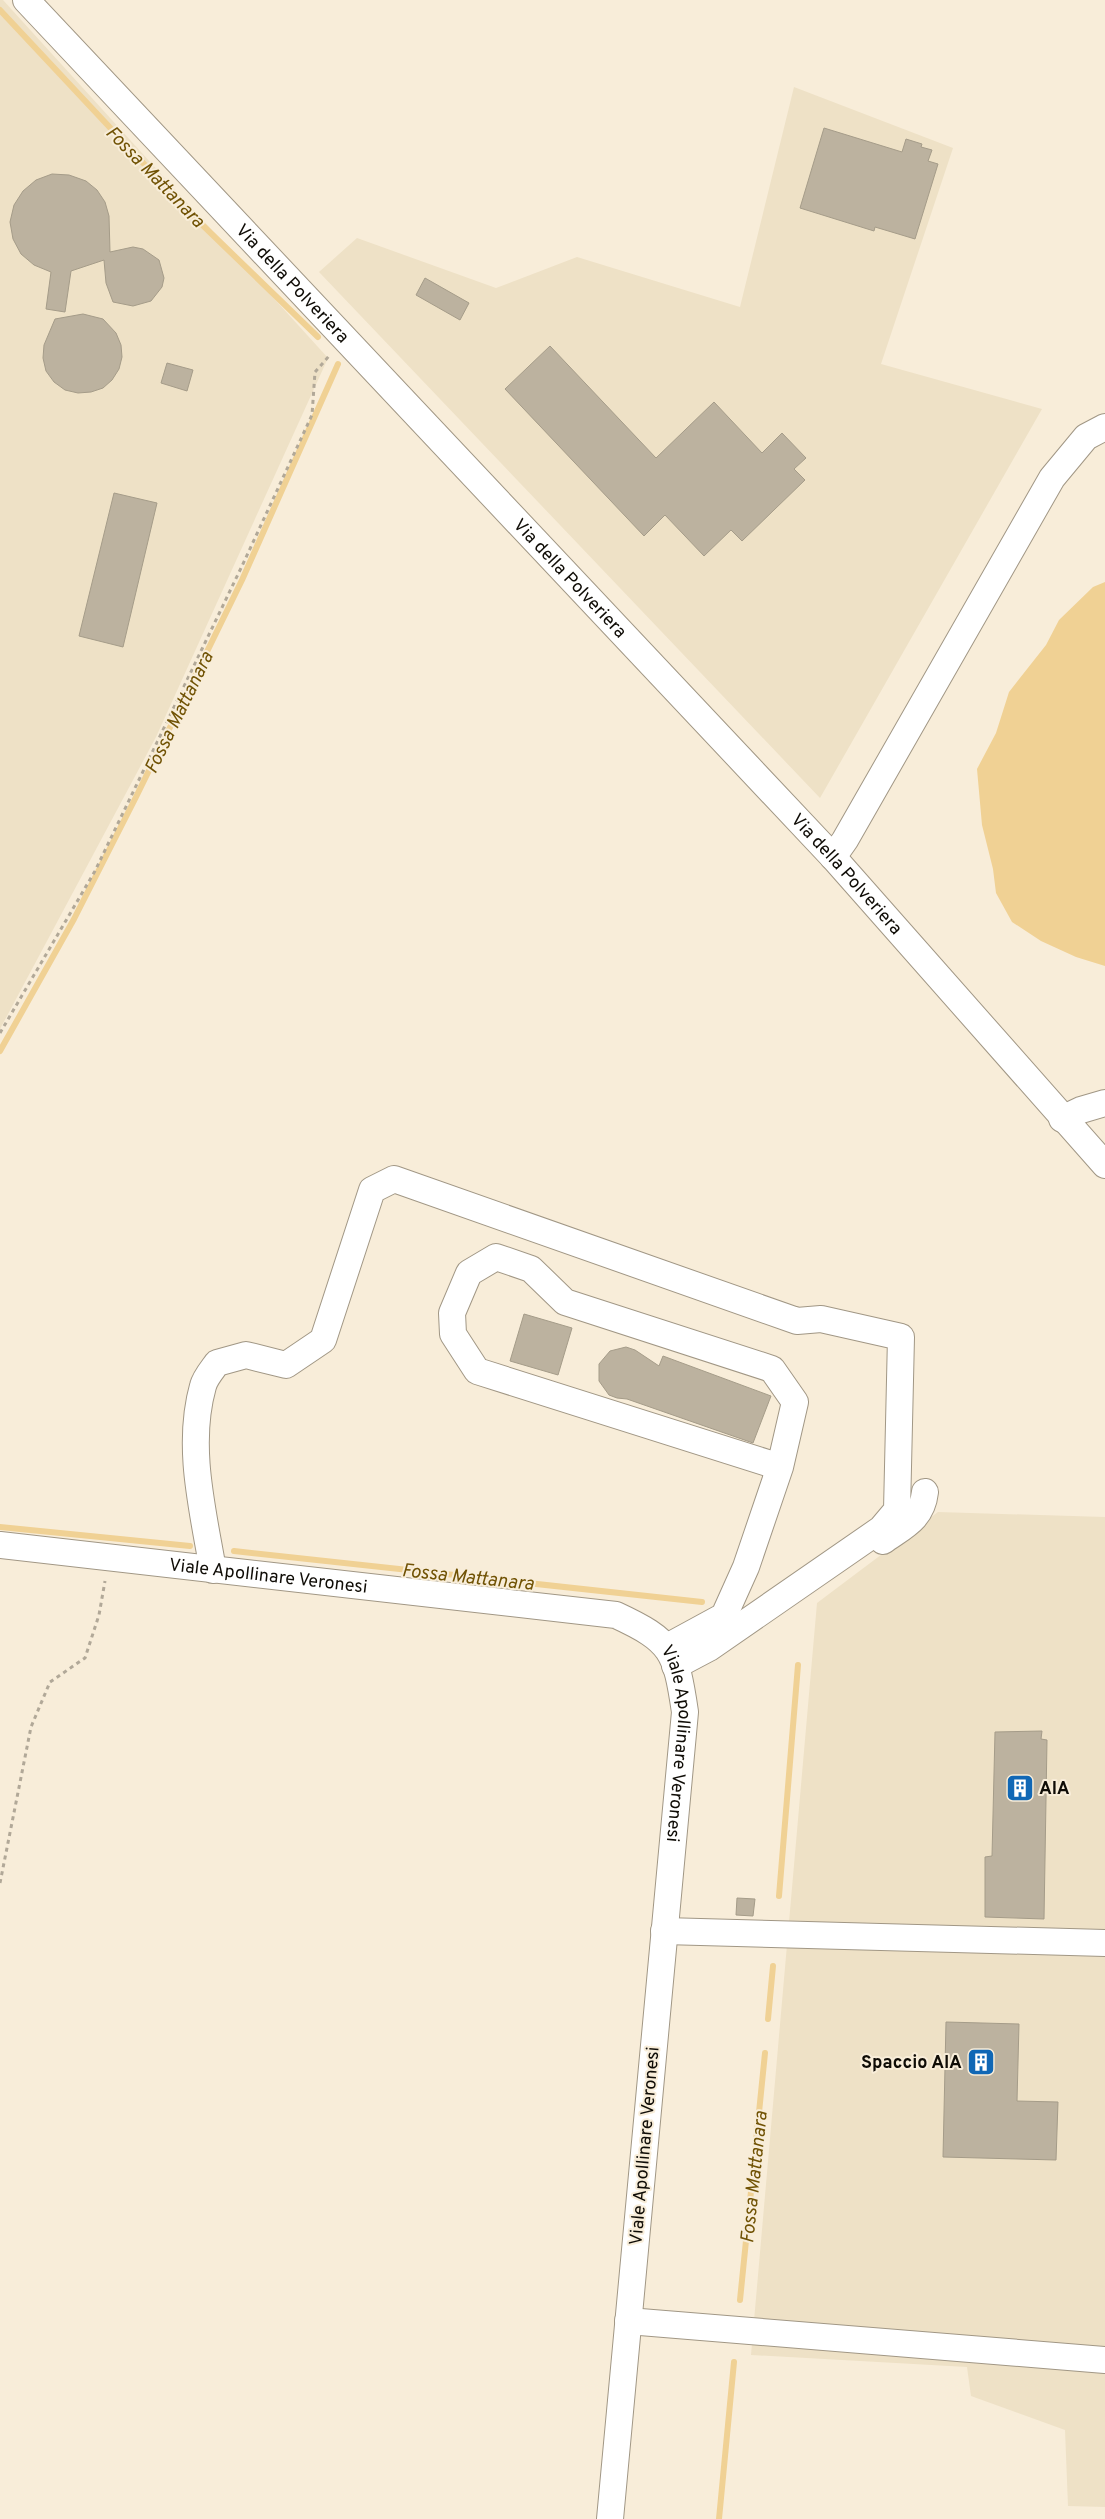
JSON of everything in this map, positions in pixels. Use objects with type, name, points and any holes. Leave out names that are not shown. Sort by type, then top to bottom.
[{"type":"street","name":"Via della Polveriera","points":[[26,0],[833,857],[1062,1119],[1105,1165]]},
{"type":"street","points":[[833,857],[845,840],[1052,478],[1086,437],[1105,427]]},
{"type":"street","points":[[1062,1119],[1081,1110],[1105,1103]]},
{"type":"street","points":[[213,1570],[198,1484],[196,1424],[203,1385],[217,1363],[246,1355],[286,1365],[323,1340],[372,1190],[394,1179],[797,1321],[821,1319],[901,1337],[897,1510],[881,1528],[709,1648]]},
{"type":"street","points":[[671,1656],[724,1616],[746,1567],[780,1467],[795,1402],[772,1370],[565,1302],[531,1269],[496,1257],[469,1273],[452,1313],[453,1334],[477,1371],[780,1467]]},
{"type":"street","points":[[671,1656],[709,1648],[737,1646],[916,1518],[923,1507],[925,1492]]},
{"type":"street","name":"Viale Apollinare Veronesi","points":[[0,1545],[616,1615],[648,1630],[671,1656],[680,1677],[685,1712],[610,2519]]},
{"type":"street","points":[[664,1932],[1105,1942]]},
{"type":"street","points":[[628,2321],[1105,2360]]},
{"type":"path","points":[[0,1033],[95,872],[242,566],[312,415],[315,372],[345,338]]},
{"type":"path","points":[[0,1883],[30,1727],[50,1682],[85,1658],[99,1614],[109,1558]]},
{"type":"shaded area","points":[[0,0],[3,0],[328,358],[156,737],[0,1029]]},
{"type":"shaded area","points":[[794,87],[953,148],[881,364],[1042,409],[820,798],[319,272],[357,238],[496,288],[577,257],[740,307]]},
{"type":"shaded area","points":[[1105,582],[1105,966],[1076,957],[1041,941],[1012,922],[996,893],[993,869],[982,825],[977,769],[996,733],[1009,692],[1046,645],[1059,620],[1093,587]]},
{"type":"shaded area","name":"AIA","points":[[938,1512],[1105,1517],[1105,2507],[1068,2506],[1065,2430],[971,2396],[967,2367],[751,2355],[817,1603]]},
{"type":"building","points":[[824,128],[902,152],[906,139],[922,144],[921,147],[932,150],[928,161],[938,164],[915,239],[875,227],[874,231],[800,208]]},
{"type":"building","points":[[52,174],[69,175],[86,181],[97,190],[105,202],[109,216],[110,252],[133,247],[143,249],[159,260],[164,278],[162,287],[151,301],[133,306],[113,302],[106,283],[104,260],[71,271],[65,312],[46,309],[51,272],[34,265],[21,254],[13,239],[10,222],[14,205],[23,191],[36,180]]},
{"type":"building","points":[[425,278],[469,303],[460,320],[416,295]]},
{"type":"building","points":[[83,314],[103,319],[116,333],[121,345],[122,357],[119,369],[112,380],[103,388],[91,392],[78,393],[65,390],[54,382],[46,371],[43,358],[44,345],[55,319]]},
{"type":"building","points":[[550,346],[656,458],[714,402],[762,453],[782,433],[806,458],[794,469],[805,480],[742,541],[731,530],[704,556],[665,515],[644,536],[505,389]]},
{"type":"building","points":[[167,363],[193,370],[187,391],[161,383]]},
{"type":"building","points":[[114,493],[157,503],[123,647],[79,636]]},
{"type":"building","points":[[524,1314],[572,1328],[558,1375],[510,1361]]},
{"type":"building","points":[[626,1347],[635,1350],[659,1366],[663,1356],[771,1396],[753,1443],[627,1399],[609,1395],[599,1381],[599,1364],[610,1351]]},
{"type":"building","name":"AIA","points":[[1042,1731],[1041,1739],[1047,1740],[1044,1919],[985,1917],[985,1857],[992,1856],[995,1732]]},
{"type":"building","points":[[737,1898],[755,1899],[753,1916],[736,1915]]},
{"type":"building","name":"Spaccio AIA","points":[[946,2022],[1019,2024],[1017,2101],[1058,2102],[1056,2160],[943,2157]]},
{"type":"waterway","name":"Fossa Mattanara","points":[[0,10],[189,212],[318,337]]},
{"type":"waterway","name":"Fossa Mattanara","points":[[0,1051],[74,919],[136,797],[242,580],[338,364]]},
{"type":"waterway","name":"Fossa Mattanara","points":[[0,1527],[190,1546]]},
{"type":"waterway","name":"Fossa Mattanara","points":[[234,1551],[702,1602]]},
{"type":"waterway","name":"Fossa Mattanara","points":[[779,1896],[798,1665]]},
{"type":"waterway","name":"Fossa Mattanara","points":[[768,2019],[773,1966]]},
{"type":"waterway","name":"Fossa Mattanara","points":[[740,2300],[765,2053]]},
{"type":"waterway","name":"Fossa Mattanara","points":[[719,2519],[734,2362]]},
{"type":"place","name":"AIA","points":[[1020,1788]]},
{"type":"place","name":"Spaccio AIA","points":[[981,2062]]}]
